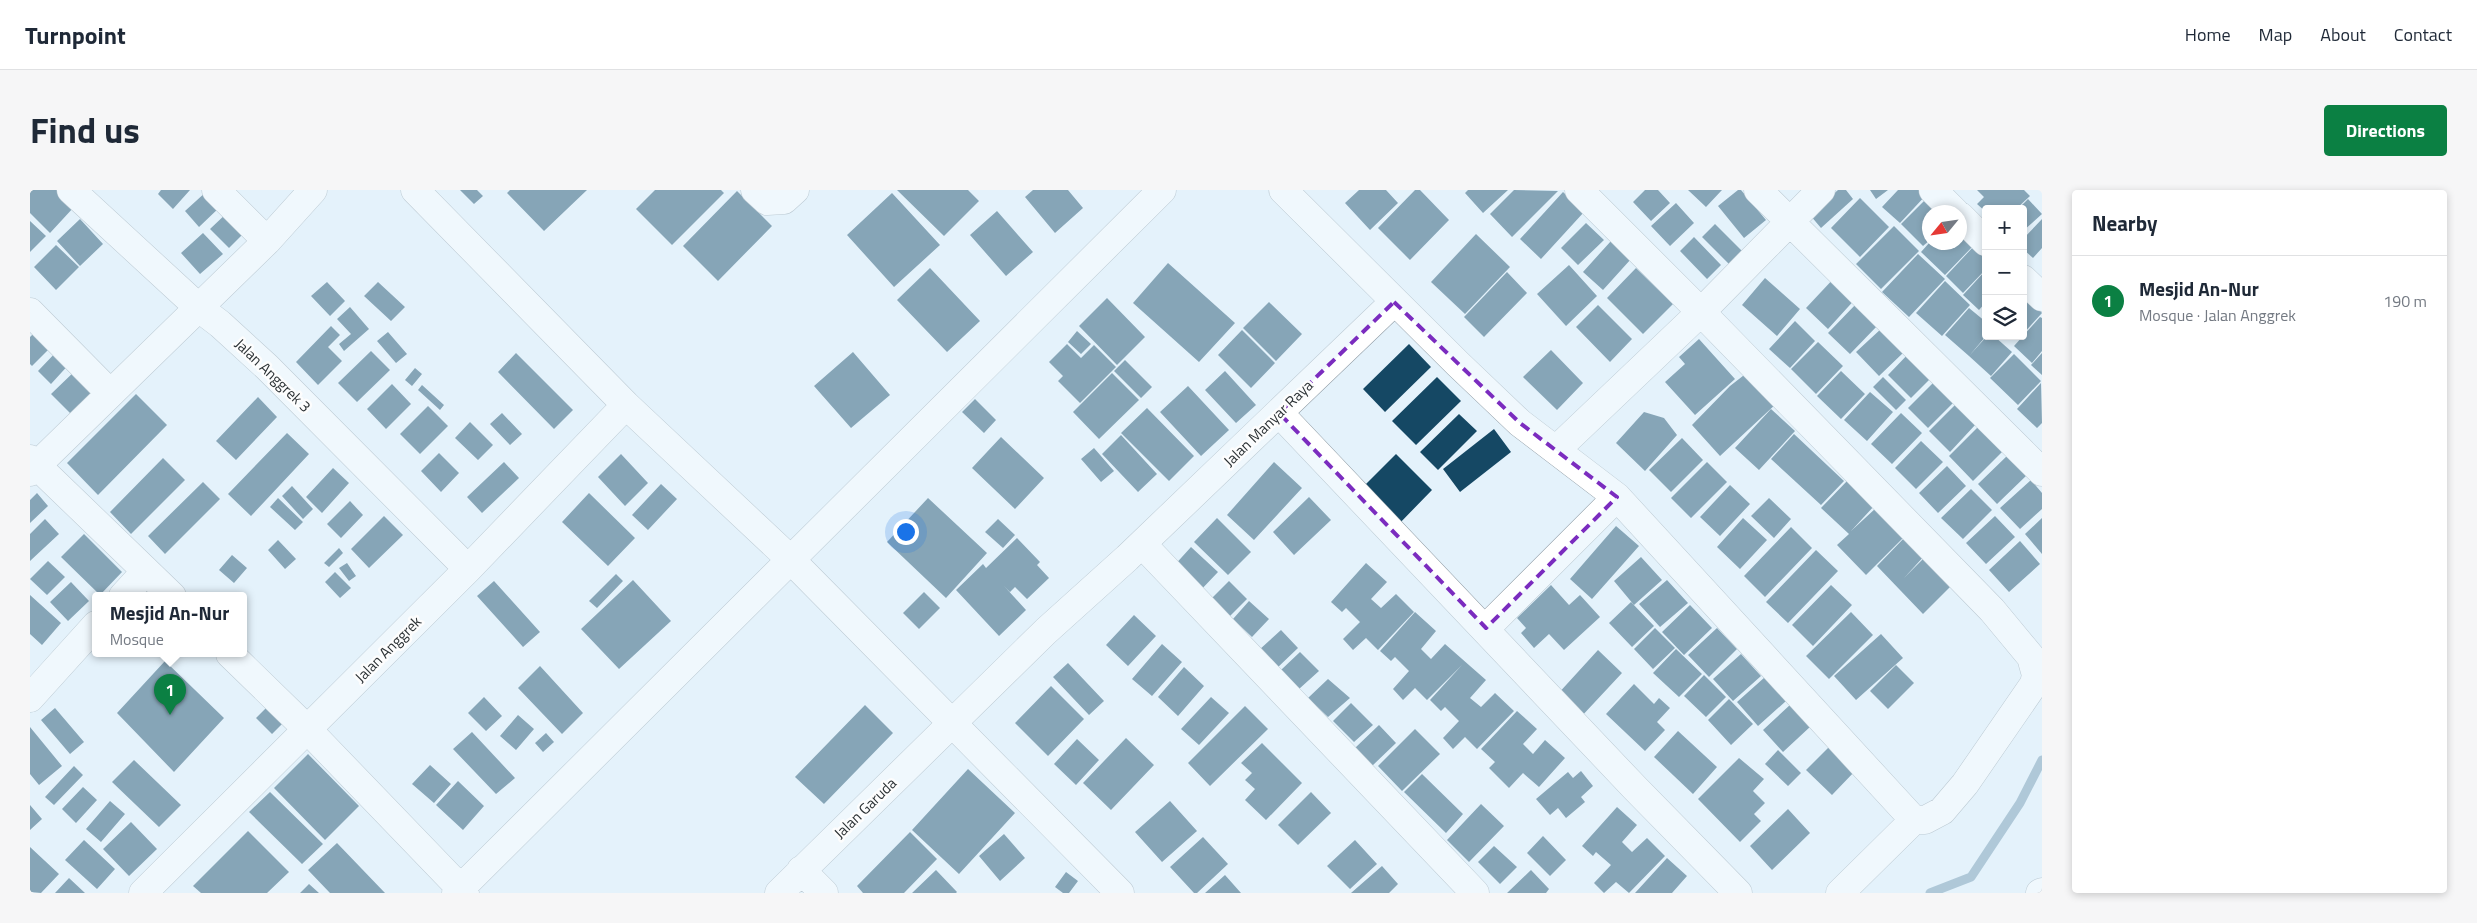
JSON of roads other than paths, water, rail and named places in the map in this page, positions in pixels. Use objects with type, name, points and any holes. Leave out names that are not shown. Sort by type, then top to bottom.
[{"type":"street","name":"Jalan Anggrek 3","points":[[71,190],[199,308],[220,324],[267,367],[468,569]]},
{"type":"street","points":[[216,190],[267,241]]},
{"type":"street","points":[[168,592],[32,466],[199,308],[267,241],[313,190]]},
{"type":"street","points":[[415,190],[626,405],[790,559],[951,724],[1004,773],[1120,893]]},
{"type":"street","points":[[755,190],[767,201],[784,200],[795,190]]},
{"type":"street","points":[[233,657],[307,729],[461,892],[790,559],[1162,190]]},
{"type":"street","points":[[1282,190],[1394,302],[1520,423],[1617,497],[1914,820]]},
{"type":"street","points":[[1579,190],[1992,610],[2031,657],[2035,665],[2034,684],[1965,784],[1942,811],[1925,820],[1914,820],[1840,893]]},
{"type":"street","points":[[1758,190],[2042,472]]},
{"type":"street","points":[[1556,449],[1701,312],[1821,190]]},
{"type":"street","points":[[1933,190],[1949,205]]},
{"type":"street","points":[[1967,223],[1982,238]]},
{"type":"street","points":[[2027,283],[2042,297]]},
{"type":"street","name":"Jalan Manyar Raya","points":[[951,724],[1046,631],[1142,544],[1394,302]]},
{"type":"street","points":[[30,312],[110,393]]},
{"type":"street","name":"Jalan Anggrek","points":[[143,893],[468,569],[626,405]]},
{"type":"street","points":[[1279,413],[1486,628],[1634,788],[1738,893]]},
{"type":"street","points":[[1486,628],[1617,497]]},
{"type":"street","points":[[1142,544],[1474,893]]},
{"type":"street","points":[[127,592],[146,571]]},
{"type":"street","points":[[30,698],[92,629]]},
{"type":"street","name":"Jalan Garuda","points":[[779,893],[951,724]]},
{"type":"street","points":[[801,870],[824,893]]},
{"type":"waterway","points":[[1930,893],[1971,877],[2020,803],[2042,760]]},
{"type":"place","name":"Mesjid An-Nur","points":[[170,715]]}]
